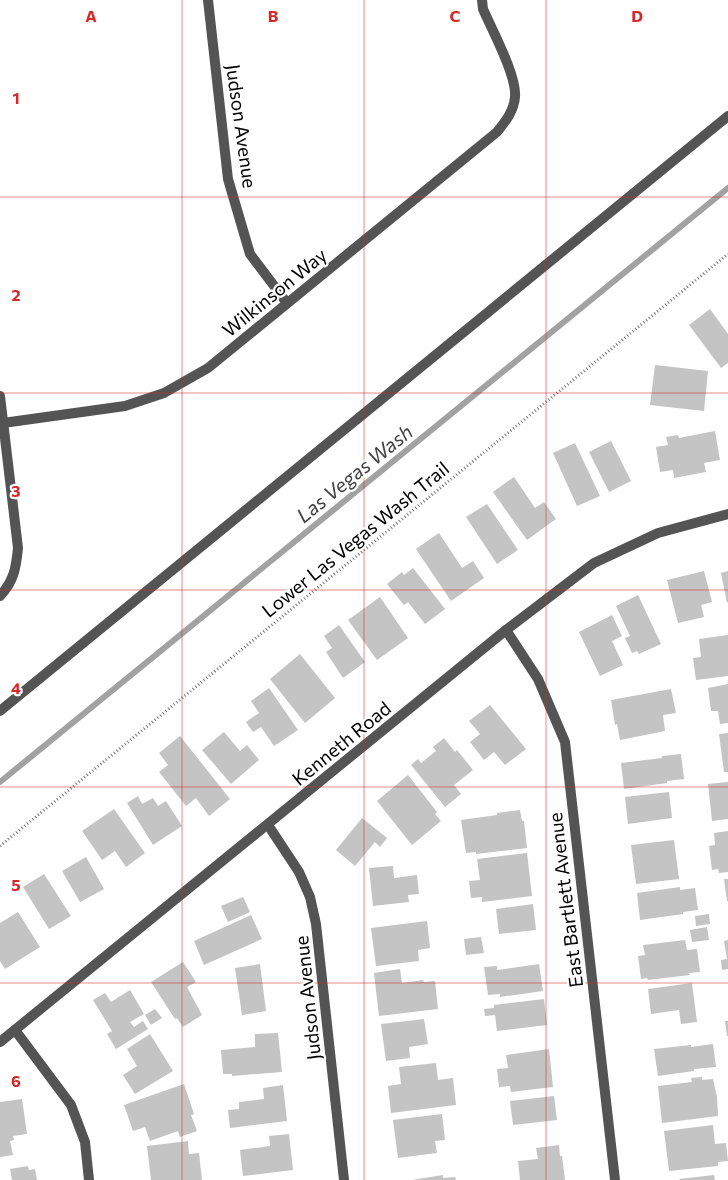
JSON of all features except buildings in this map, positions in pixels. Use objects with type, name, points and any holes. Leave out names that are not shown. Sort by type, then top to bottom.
[{"type":"street","name":"Judson Avenue","points":[[208,0],[228,179],[250,254],[287,303]]},
{"type":"street","name":"Wilkinson Way","points":[[3,423],[124,406],[164,393],[208,368],[497,132],[510,115],[515,97],[512,77],[483,9],[482,0]]},
{"type":"street","points":[[0,711],[728,116]]},
{"type":"street","points":[[0,396],[18,548],[16,570],[3,593]]},
{"type":"street","name":"Kenneth Road","points":[[0,1042],[506,630],[594,563],[658,533],[728,514]]},
{"type":"street","name":"East Bartlett Avenue","points":[[506,630],[538,679],[565,742],[615,1180]]},
{"type":"street","name":"Judson Avenue","points":[[268,825],[299,872],[310,897],[316,924],[344,1180]]},
{"type":"street","points":[[16,1030],[71,1105],[85,1142],[89,1180]]},
{"type":"path","name":"Lower Las Vegas Wash Trail","points":[[0,846],[728,254]]},
{"type":"waterway","name":"Las Vegas Wash","points":[[0,782],[728,188]]}]
